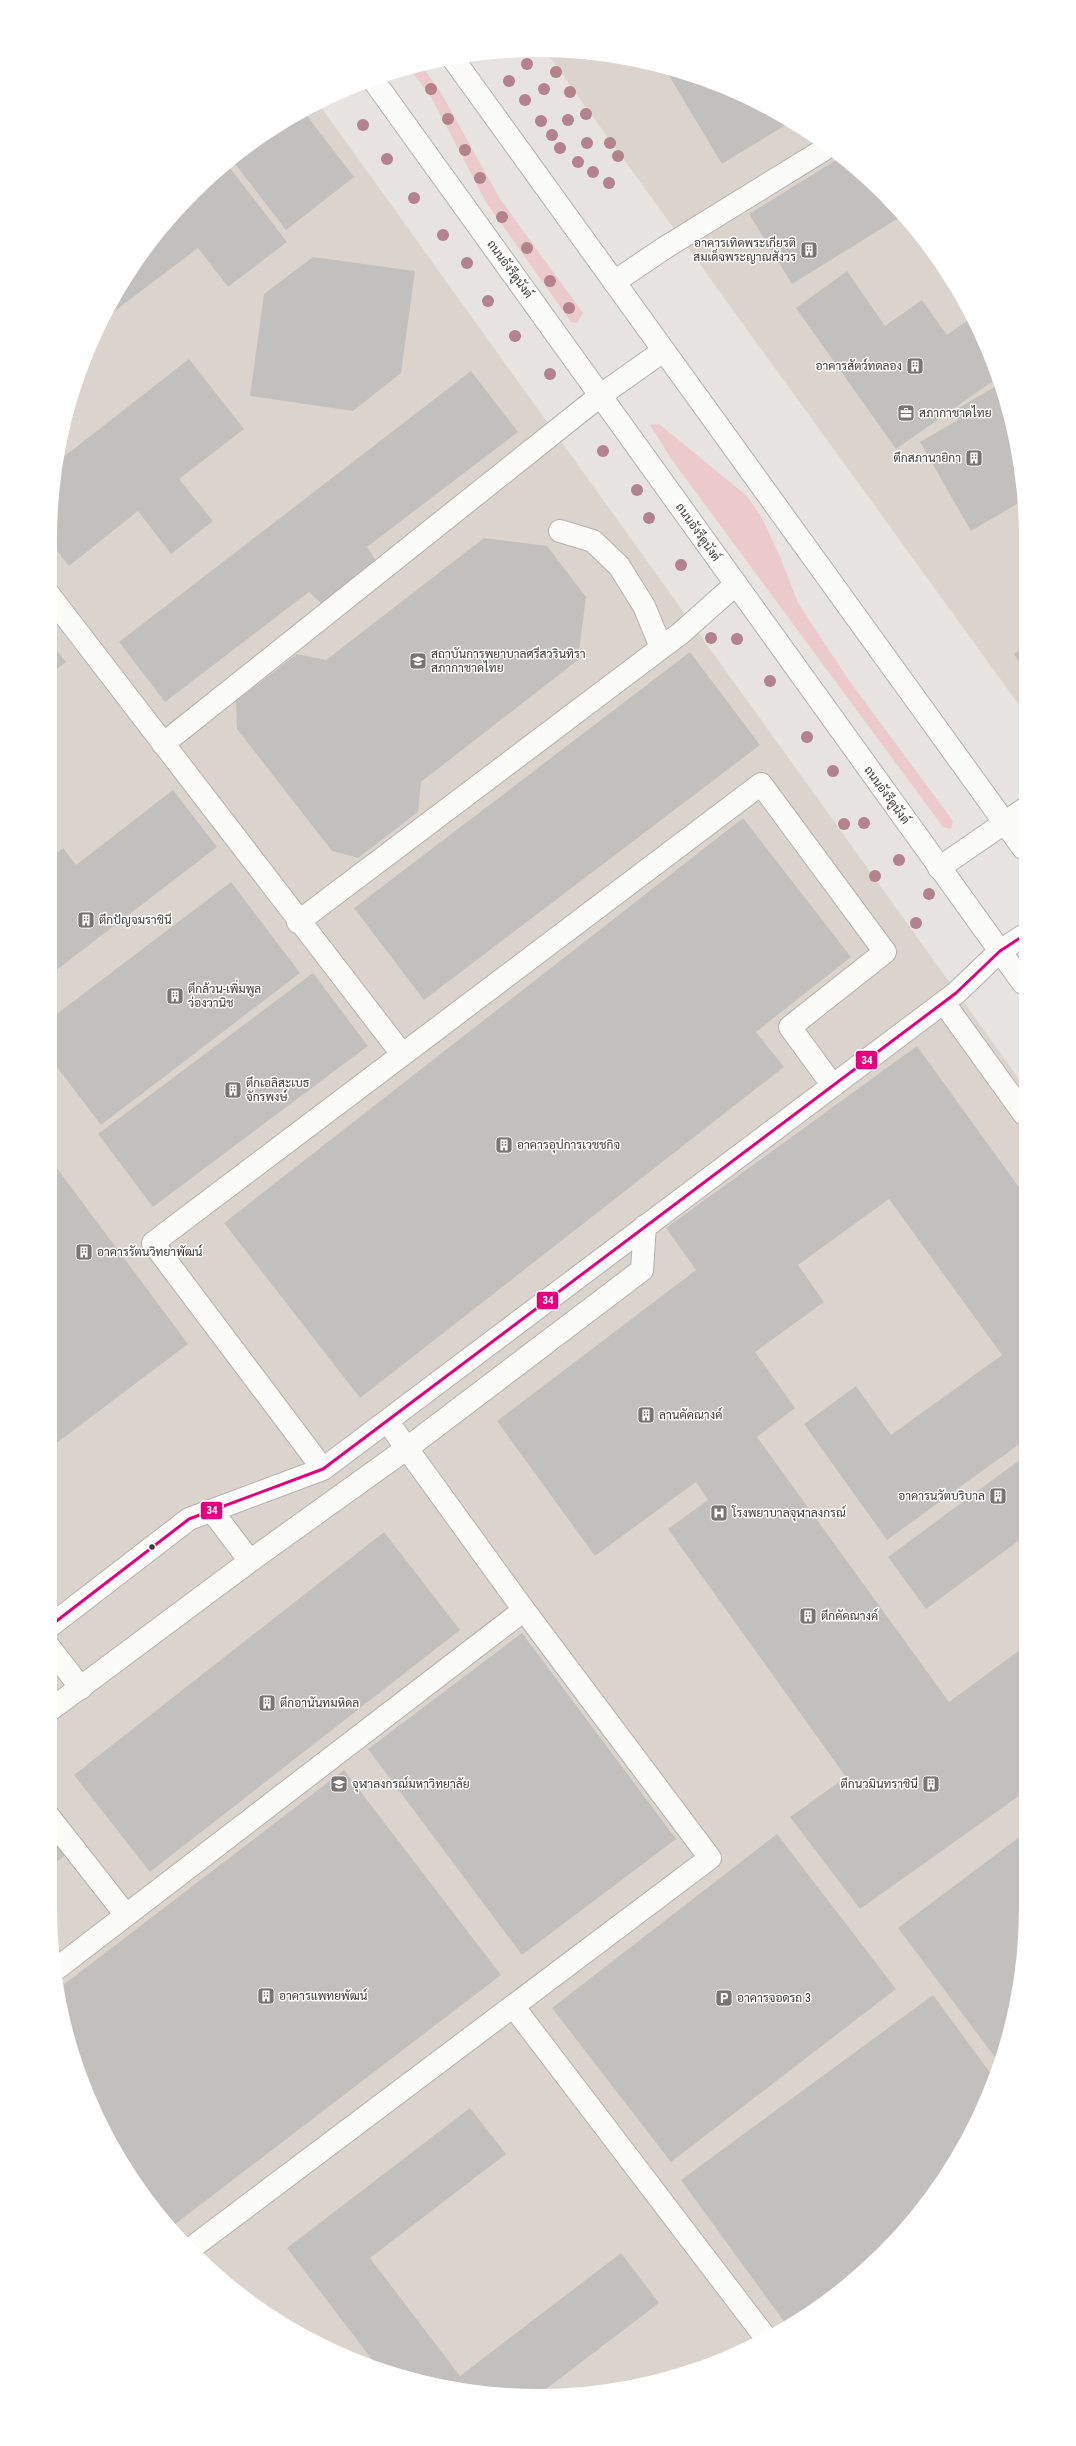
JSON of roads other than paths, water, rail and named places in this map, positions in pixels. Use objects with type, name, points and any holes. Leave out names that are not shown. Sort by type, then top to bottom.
[{"type":"street","points":[[457,64],[662,351],[1019,843]]},
{"type":"street","name":"ถนนอังรีดูนังต์","points":[[377,85],[1019,977]]},
{"type":"street","points":[[614,282],[666,247],[823,150]]},
{"type":"street","points":[[163,744],[601,395],[662,351]]},
{"type":"street","points":[[560,531],[593,541],[619,566],[644,606],[661,647]]},
{"type":"street","points":[[298,922],[681,633],[736,584]]},
{"type":"street","points":[[57,605],[298,922],[402,1054]]},
{"type":"street","points":[[323,1469],[153,1243],[761,784],[885,952],[790,1026],[832,1086]]},
{"type":"street","points":[[939,868],[1003,822],[1019,812]]},
{"type":"street","points":[[57,1621],[190,1520],[323,1469],[944,1003],[1000,951],[1019,939]]},
{"type":"street","points":[[944,1003],[1019,1107]]},
{"type":"street","points":[[57,1705],[250,1561],[406,1450],[642,1270],[645,1226]]},
{"type":"street","points":[[195,2245],[710,1858],[524,1610],[406,1450],[387,1421]]},
{"type":"street","points":[[212,1511],[250,1561]]},
{"type":"street","points":[[60,1966],[524,1610]]},
{"type":"street","points":[[57,1657],[81,1688]]},
{"type":"street","points":[[57,1827],[126,1915]]},
{"type":"street","points":[[513,2006],[762,2333]]},
{"type":"place","name":"อาคารเทิดพระเกียรติ สมเด็จพระญาณสังวร","points":[[809,250]]},
{"type":"place","name":"อาคารสัตว์ทดลอง","points":[[915,366]]},
{"type":"place","name":"สภากาชาดไทย","points":[[906,413]]},
{"type":"place","name":"ตึกสภานายิกา","points":[[974,458]]},
{"type":"place","name":"สถาบันการพยาบาลศรีสวรินทิรา สภากาชาดไทย","points":[[418,661]]},
{"type":"place","name":"ตึกปัญจมราชินี","points":[[86,920]]},
{"type":"place","name":"ตึกล้วน-เพิ่มพูล ว่องวานิช","points":[[175,996]]},
{"type":"place","name":"ตึกเอลิสะเบธ จักรพงษ์","points":[[233,1090]]},
{"type":"place","name":"อาคารอุปการเวชชกิจ","points":[[504,1145]]},
{"type":"place","name":"อาคารรัตนวิทยาพัฒน์","points":[[84,1252]]},
{"type":"place","name":"ลานคัคณางค์","points":[[646,1415]]},
{"type":"place","name":"อาคารนวัตบริบาล","points":[[998,1496]]},
{"type":"place","name":"โรงพยาบาลจุฬาลงกรณ์","points":[[719,1513]]},
{"type":"place","name":"ตึกคัคณางค์","points":[[808,1616]]},
{"type":"place","name":"ตึกอานันทมหิดล","points":[[267,1703]]},
{"type":"place","name":"จุฬาลงกรณ์มหาวิทยาลัย","points":[[339,1784]]},
{"type":"place","name":"ตึกนวมินทราชินี","points":[[931,1784]]},
{"type":"place","name":"อาคารแพทยพัฒน์","points":[[266,1996]]},
{"type":"place","name":"อาคารจอดรถ 3","points":[[724,1998]]}]
